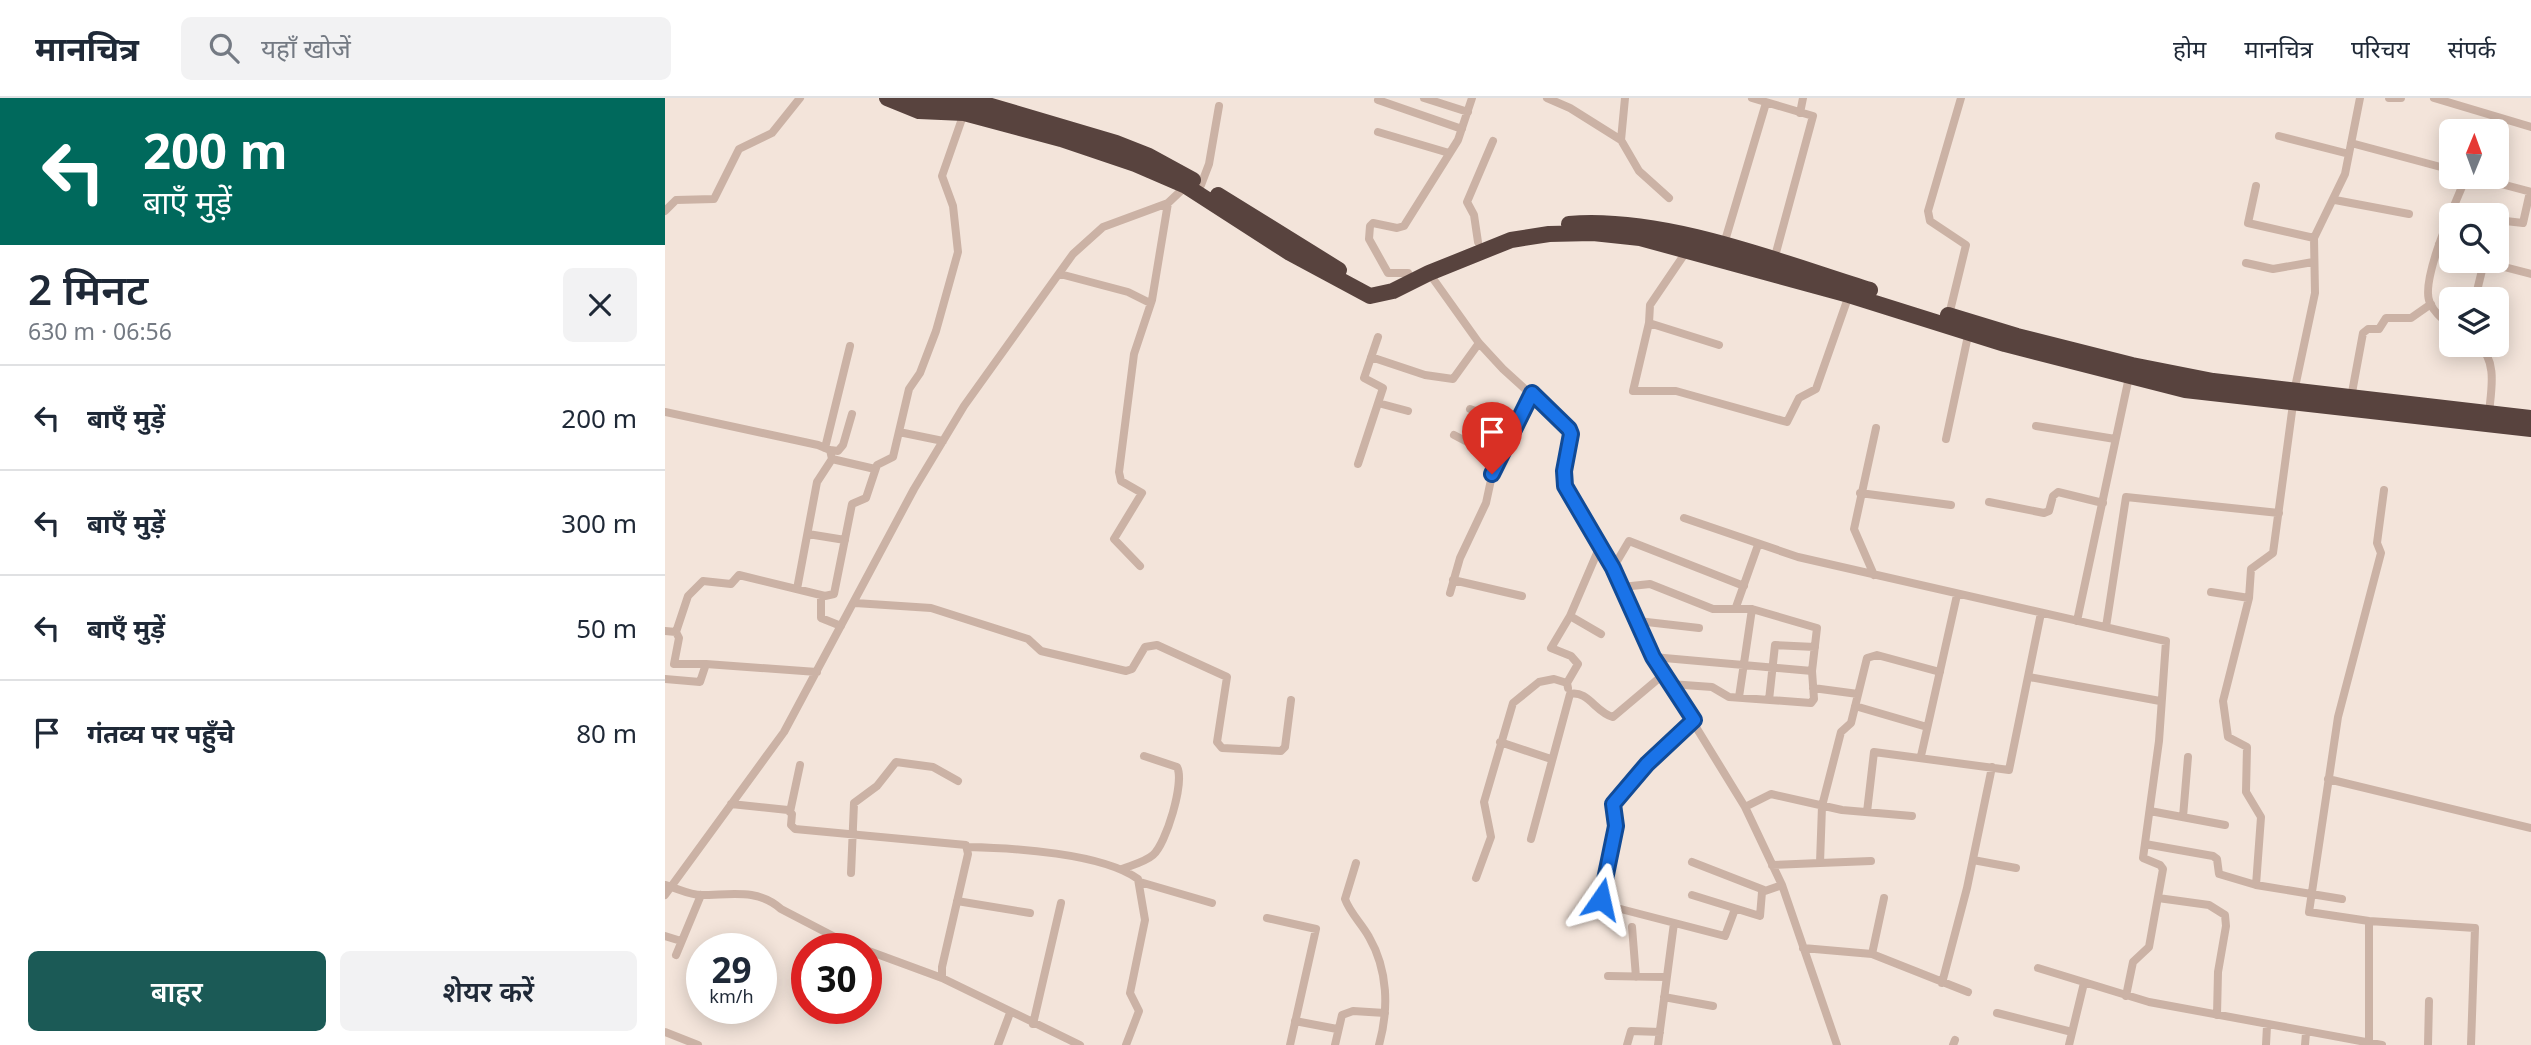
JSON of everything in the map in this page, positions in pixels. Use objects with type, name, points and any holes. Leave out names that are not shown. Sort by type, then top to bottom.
[{"type":"highway","points":[[887,98],[919,111],[964,113],[1109,154],[1193,183],[1290,253],[1359,292],[1381,295],[1511,240],[1549,234],[1593,233],[1640,238],[1688,249],[2129,377],[2185,390],[2293,398],[2531,429]]},
{"type":"highway","points":[[916,98],[982,101],[1149,156],[1355,280],[1378,286],[1478,242],[1525,229],[1599,222],[1665,230],[1774,260],[1949,315],[2132,365],[2293,398],[2351,398],[2531,418]]},
{"type":"street","points":[[665,211],[677,200],[714,199],[739,149],[772,133],[800,98]]},
{"type":"street","points":[[1424,98],[1468,112]]},
{"type":"street","points":[[1408,274],[1388,274],[1368,237],[1370,226],[1373,223],[1397,228],[1405,226],[1450,153],[1462,129],[1472,98]]},
{"type":"street","points":[[1547,98],[1570,108],[1621,140],[1639,171],[1669,198]]},
{"type":"street","points":[[1621,140],[1625,98]]},
{"type":"street","points":[[1752,98],[1812,116],[1774,260]]},
{"type":"street","points":[[1800,113],[1803,98]]},
{"type":"street","points":[[1949,315],[1966,245],[1930,221],[1928,211],[1961,98]]},
{"type":"street","points":[[2256,885],[2262,817],[2246,792],[2247,747],[2228,737],[2223,701],[2249,598],[2251,569],[2270,557],[2275,548],[2293,398],[2312,321],[2315,293],[2314,238],[2335,200],[2349,154],[2360,98]]},
{"type":"street","points":[[2389,98],[2401,98]]},
{"type":"street","points":[[2434,98],[2531,127]]},
{"type":"street","points":[[1378,100],[1462,129]]},
{"type":"street","points":[[1723,247],[1766,103]]},
{"type":"street","points":[[665,895],[668,886],[784,732],[964,406],[1073,254],[1103,227],[1168,204],[1193,183],[1209,164],[1219,106]]},
{"type":"street","points":[[817,672],[674,664],[679,638],[677,632],[688,596],[703,581],[731,584],[740,575],[821,596],[834,594],[852,504],[866,498],[875,469],[880,462],[893,457],[909,388],[920,373],[936,331],[958,252],[953,206],[942,176],[964,113]]},
{"type":"street","points":[[1378,132],[1450,153]]},
{"type":"street","points":[[2279,136],[2349,154]]},
{"type":"street","points":[[1478,242],[1474,215],[1468,200],[1493,141]]},
{"type":"street","points":[[2351,143],[2439,167]]},
{"type":"street","points":[[2256,186],[2248,223],[2314,238]]},
{"type":"street","points":[[2509,186],[2530,192],[2522,224],[2509,222]]},
{"type":"street","points":[[2335,200],[2409,214]]},
{"type":"street","points":[[1140,566],[1117,543],[1114,536],[1142,493],[1121,481],[1119,472],[1134,354],[1150,303],[1168,204]]},
{"type":"street","points":[[2439,244],[2428,293],[2431,304],[2439,313]]},
{"type":"street","points":[[1688,249],[1650,305],[1649,323],[1633,391],[1676,391],[1787,422],[1799,398],[1816,389],[1849,295]]},
{"type":"street","points":[[2246,263],[2273,269],[2313,262]]},
{"type":"street","points":[[2509,268],[2531,274]]},
{"type":"street","points":[[1429,273],[1479,343],[1569,429],[1571,434],[1564,471],[1565,486],[1613,568],[1653,657],[1745,807],[1782,885],[1838,1045]]},
{"type":"street","points":[[1060,274],[1128,292],[1150,303]]},
{"type":"street","points":[[2351,398],[2363,332],[2379,329],[2386,318],[2415,317],[2431,304]]},
{"type":"street","points":[[1649,323],[1719,345]]},
{"type":"street","points":[[1946,439],[1969,331]]},
{"type":"street","points":[[1358,464],[1383,387],[1364,378],[1378,337]]},
{"type":"street","points":[[1371,357],[1425,375],[1453,379],[1479,343]]},
{"type":"street","points":[[797,589],[817,482],[829,452],[850,346]]},
{"type":"street","points":[[2487,357],[2492,383],[2489,413]]},
{"type":"street","points":[[2077,621],[2129,377]]},
{"type":"street","points":[[1450,593],[1486,503],[1498,458],[1532,393]]},
{"type":"street","points":[[1378,403],[1408,411]]},
{"type":"street","points":[[1470,409],[1514,425]]},
{"type":"street","points":[[665,412],[829,452],[875,469]]},
{"type":"street","points":[[829,452],[838,451],[843,445],[852,414]]},
{"type":"street","points":[[2036,426],[2115,439]]},
{"type":"street","points":[[1874,575],[1855,533],[1860,493],[1876,428]]},
{"type":"street","points":[[899,432],[943,441]]},
{"type":"street","points":[[1454,435],[1498,458]]},
{"type":"street","points":[[2384,490],[2377,543],[2381,553],[2338,717],[2310,894],[2311,915],[2476,929],[2472,1045]]},
{"type":"street","points":[[1989,502],[2044,513],[2050,509],[2053,496],[2058,492],[2103,503]]},
{"type":"street","points":[[1860,493],[1951,505]]},
{"type":"street","points":[[2106,628],[2126,497],[2279,513]]},
{"type":"street","points":[[1684,518],[1758,545],[1874,575],[2166,641],[2159,741],[2144,861],[2163,866],[2148,947],[2133,962],[2126,996]]},
{"type":"street","points":[[808,534],[845,540]]},
{"type":"street","points":[[1613,568],[1629,541],[1744,586]]},
{"type":"street","points":[[1737,607],[1758,545]]},
{"type":"street","points":[[1531,839],[1570,694],[1567,683],[1578,664],[1571,656],[1551,649],[1570,616],[1600,546]]},
{"type":"street","points":[[1453,580],[1523,596]]},
{"type":"street","points":[[1622,587],[1650,584],[1713,609],[1752,609],[1816,626],[1811,704],[1729,697],[1712,687],[1670,684]]},
{"type":"street","points":[[2211,592],[2249,598]]},
{"type":"street","points":[[1921,756],[1957,595]]},
{"type":"street","points":[[821,596],[821,618],[841,626]]},
{"type":"street","points":[[855,603],[931,608],[1028,639],[1041,651],[1126,671],[1132,669],[1145,647],[1157,645],[1227,677],[1217,742],[1222,748],[1282,751],[1291,700]]},
{"type":"street","points":[[1739,697],[1752,609]]},
{"type":"street","points":[[1867,812],[1872,754],[1878,752],[2008,769],[2041,613]]},
{"type":"street","points":[[1570,616],[1601,634]]},
{"type":"street","points":[[1638,621],[1699,628]]},
{"type":"street","points":[[665,631],[677,632]]},
{"type":"street","points":[[1769,700],[1777,644],[1815,647]]},
{"type":"street","points":[[1821,863],[1822,806],[1841,732],[1849,727],[1867,659],[1871,655],[1940,672]]},
{"type":"street","points":[[1653,657],[1812,671]]},
{"type":"street","points":[[665,679],[701,682],[706,664]]},
{"type":"street","points":[[1570,694],[1583,695],[1605,715],[1613,717],[1664,674]]},
{"type":"street","points":[[2029,677],[2160,701]]},
{"type":"street","points":[[1476,878],[1490,845],[1484,802],[1505,721],[1520,695],[1547,680],[1567,683]]},
{"type":"street","points":[[1813,688],[1858,694]]},
{"type":"street","points":[[1855,706],[1927,727]]},
{"type":"street","points":[[1694,720],[1647,764],[1613,804],[1616,826],[1601,899],[1609,906],[1725,936],[1734,909]]},
{"type":"street","points":[[1500,742],[1551,759]]},
{"type":"street","points":[[1122,869],[1148,858],[1159,847],[1180,780],[1177,767],[1144,756]]},
{"type":"street","points":[[2183,817],[2188,757]]},
{"type":"street","points":[[851,873],[851,834],[856,799],[877,786],[896,762],[933,767],[958,781]]},
{"type":"street","points":[[800,765],[790,812],[793,828],[962,844],[968,848],[1005,849],[1082,859],[1122,869],[1140,881],[1212,903]]},
{"type":"street","points":[[1942,983],[1973,860],[1992,767]]},
{"type":"street","points":[[2328,779],[2531,828]]},
{"type":"street","points":[[1745,807],[1767,794],[1822,806],[1912,816]]},
{"type":"street","points":[[731,804],[790,812]]},
{"type":"street","points":[[2150,811],[2225,825]]},
{"type":"street","points":[[2145,844],[2213,856],[2217,859],[2219,874],[2256,885],[2342,899]]},
{"type":"street","points":[[942,978],[941,967],[968,848]]},
{"type":"street","points":[[1973,860],[2016,867]]},
{"type":"street","points":[[1772,865],[1871,861]]},
{"type":"street","points":[[1692,862],[1764,890],[1782,885]]},
{"type":"street","points":[[1356,863],[1345,902],[1371,940],[1385,988],[1385,1013],[1379,1045]]},
{"type":"street","points":[[1126,1045],[1139,1010],[1130,993],[1145,920],[1140,881]]},
{"type":"street","points":[[668,886],[701,895],[728,891],[771,900],[781,909],[827,933]]},
{"type":"street","points":[[1692,895],[1760,916],[1764,890]]},
{"type":"street","points":[[676,955],[701,895]]},
{"type":"street","points":[[1872,954],[1884,898]]},
{"type":"street","points":[[2158,898],[2209,905],[2225,915],[2217,1016]]},
{"type":"street","points":[[957,901],[1030,913]]},
{"type":"street","points":[[1033,1024],[1061,903]]},
{"type":"street","points":[[1267,918],[1316,929],[1290,1045]]},
{"type":"street","points":[[2369,921],[2369,1044]]},
{"type":"street","points":[[1658,1045],[1674,923]]},
{"type":"street","points":[[1632,926],[1636,977]]},
{"type":"street","points":[[665,936],[681,941]]},
{"type":"street","points":[[1803,948],[1872,954],[1968,992]]},
{"type":"street","points":[[882,956],[942,978],[1080,1045]]},
{"type":"street","points":[[2038,968],[2126,996],[2267,1026],[2382,1045]]},
{"type":"street","points":[[1608,976],[1665,977]]},
{"type":"street","points":[[2069,1045],[2084,983]]},
{"type":"street","points":[[1664,998],[1713,1006]]},
{"type":"street","points":[[2428,1045],[2429,1001]]},
{"type":"street","points":[[1335,1045],[1342,1015],[1347,1012],[1385,1013]]},
{"type":"street","points":[[998,1045],[1010,1013]]},
{"type":"street","points":[[1997,1013],[2072,1032]]},
{"type":"street","points":[[1295,1021],[1337,1029]]},
{"type":"street","points":[[2266,1045],[2267,1026]]},
{"type":"street","points":[[1627,1045],[1632,1031],[1660,1032]]},
{"type":"street","points":[[665,1032],[698,1045]]},
{"type":"street","points":[[2305,1045],[2306,1032]]},
{"type":"route","points":[[1492,474],[1532,393],[1569,429],[1571,442],[1564,471],[1565,486],[1581,518],[1613,568],[1653,657],[1694,720],[1647,764],[1613,804],[1617,821],[1601,899]]}]
